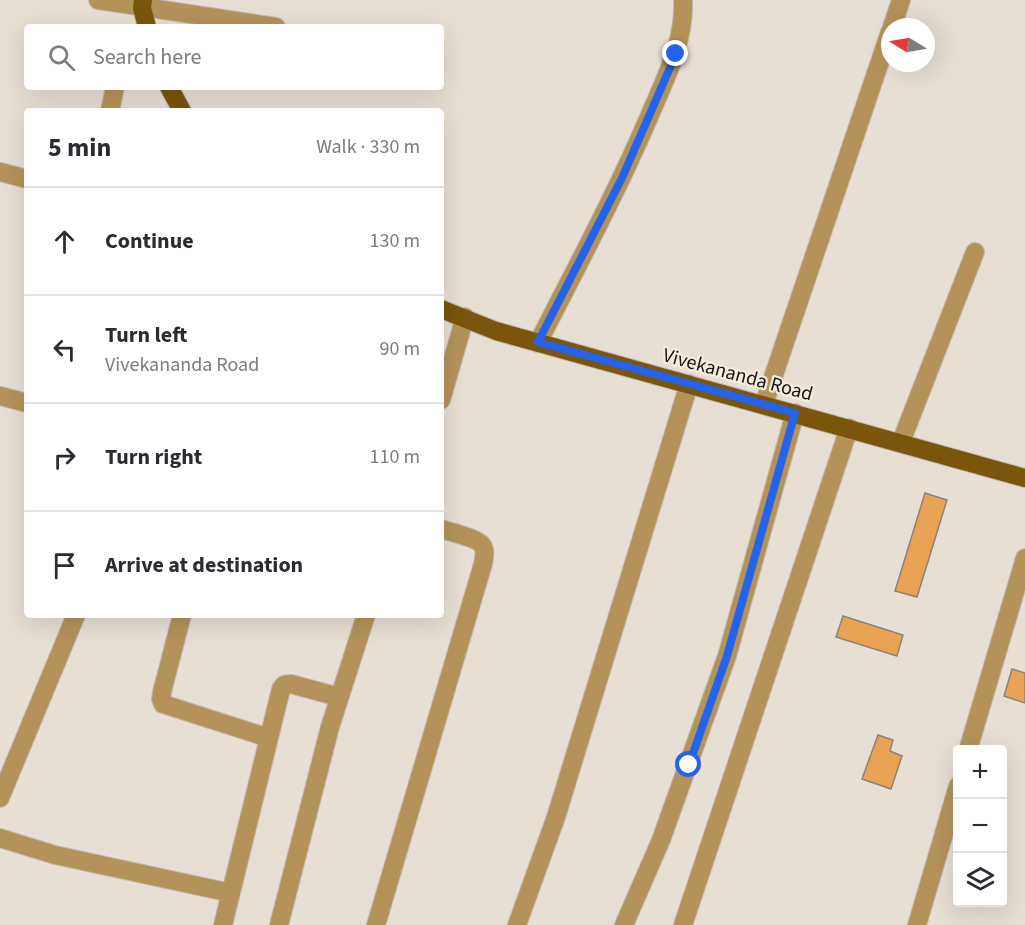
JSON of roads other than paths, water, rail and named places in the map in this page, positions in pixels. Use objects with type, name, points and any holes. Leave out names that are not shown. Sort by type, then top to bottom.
[{"type":"main road","points":[[142,4],[146,24]]},
{"type":"main road","points":[[171,90],[180,108]]},
{"type":"main road","name":"Vivekananda Road","points":[[444,310],[496,331],[1025,478]]},
{"type":"street","points":[[98,0],[142,4],[259,24]]},
{"type":"street","points":[[538,342],[622,178],[676,54],[684,16],[683,0]]},
{"type":"street","points":[[895,18],[901,0]]},
{"type":"street","points":[[764,404],[881,59]]},
{"type":"street","points":[[111,108],[114,90]]},
{"type":"street","points":[[0,172],[24,178]]},
{"type":"street","points":[[901,442],[975,252]]},
{"type":"street","points":[[444,390],[465,317]]},
{"type":"street","points":[[517,925],[556,817],[689,384]]},
{"type":"street","points":[[0,396],[24,402]]},
{"type":"street","points":[[624,925],[661,840],[727,656],[795,413]]},
{"type":"street","points":[[683,925],[849,428]]},
{"type":"street","points":[[376,925],[483,564],[482,545],[476,540],[444,530]]},
{"type":"street","points":[[969,745],[1025,558]]},
{"type":"street","points":[[0,798],[75,618]]},
{"type":"street","points":[[181,618],[160,699],[163,704],[269,738]]},
{"type":"street","points":[[279,925],[339,697],[365,618]]},
{"type":"street","points":[[224,925],[279,696],[284,685],[291,684],[339,697]]},
{"type":"street","points":[[917,925],[953,799]]},
{"type":"street","points":[[0,838],[55,855],[231,894]]}]
